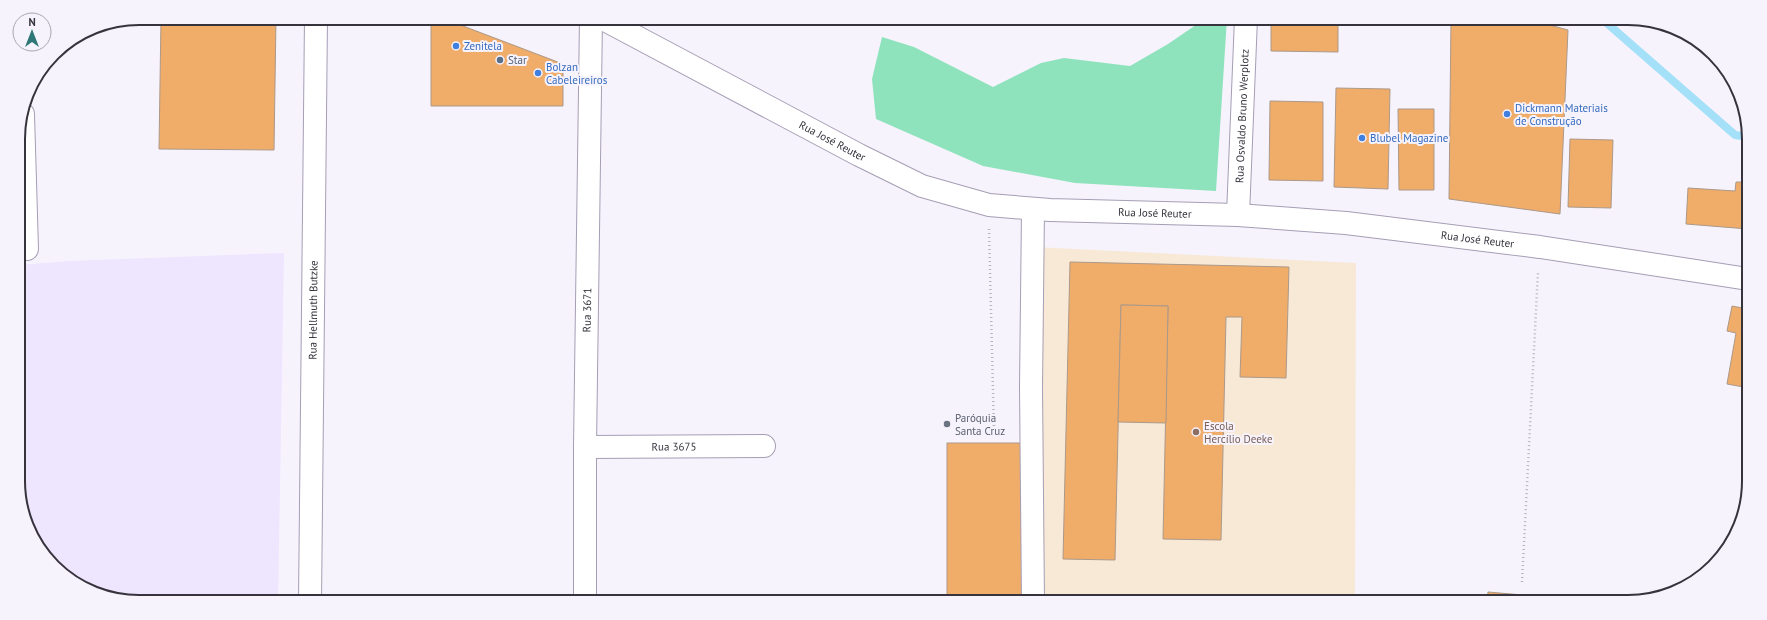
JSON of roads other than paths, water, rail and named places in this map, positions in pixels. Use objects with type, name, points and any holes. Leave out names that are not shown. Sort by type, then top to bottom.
[{"type":"street","name":"Rua Hellmuth Butzke","points":[[310,595],[316,25]]},
{"type":"street","name":"Rua 3671","points":[[585,595],[585,447],[591,25]]},
{"type":"street","name":"Rua José Reuter","points":[[614,25],[859,155],[922,186],[988,205],[1033,209],[1238,215],[1346,223],[1540,247],[1742,278]]},
{"type":"street","name":"Rua Osvaldo Bruno Werplotz","points":[[1238,215],[1246,25]]},
{"type":"street","points":[[25,182],[27,249]]},
{"type":"street","points":[[1033,209],[1031,388],[1033,595]]},
{"type":"street","name":"Rua 3675","points":[[585,447],[764,446]]},
{"type":"waterway","points":[[1609,25],[1735,135],[1742,136]]},
{"type":"place","name":"Zenitela","points":[[456,46]]},
{"type":"place","name":"Star","points":[[500,60]]},
{"type":"place","name":"Bolzan Cabeleireiros","points":[[538,73]]},
{"type":"place","name":"Dickmann Materiais de Construção","points":[[1507,114]]},
{"type":"place","name":"Blubel Magazine","points":[[1362,138]]},
{"type":"place","name":"Paróquia Santa Cruz","points":[[947,424]]},
{"type":"place","name":"Escola Hercílio Deeke","points":[[1196,432]]}]
